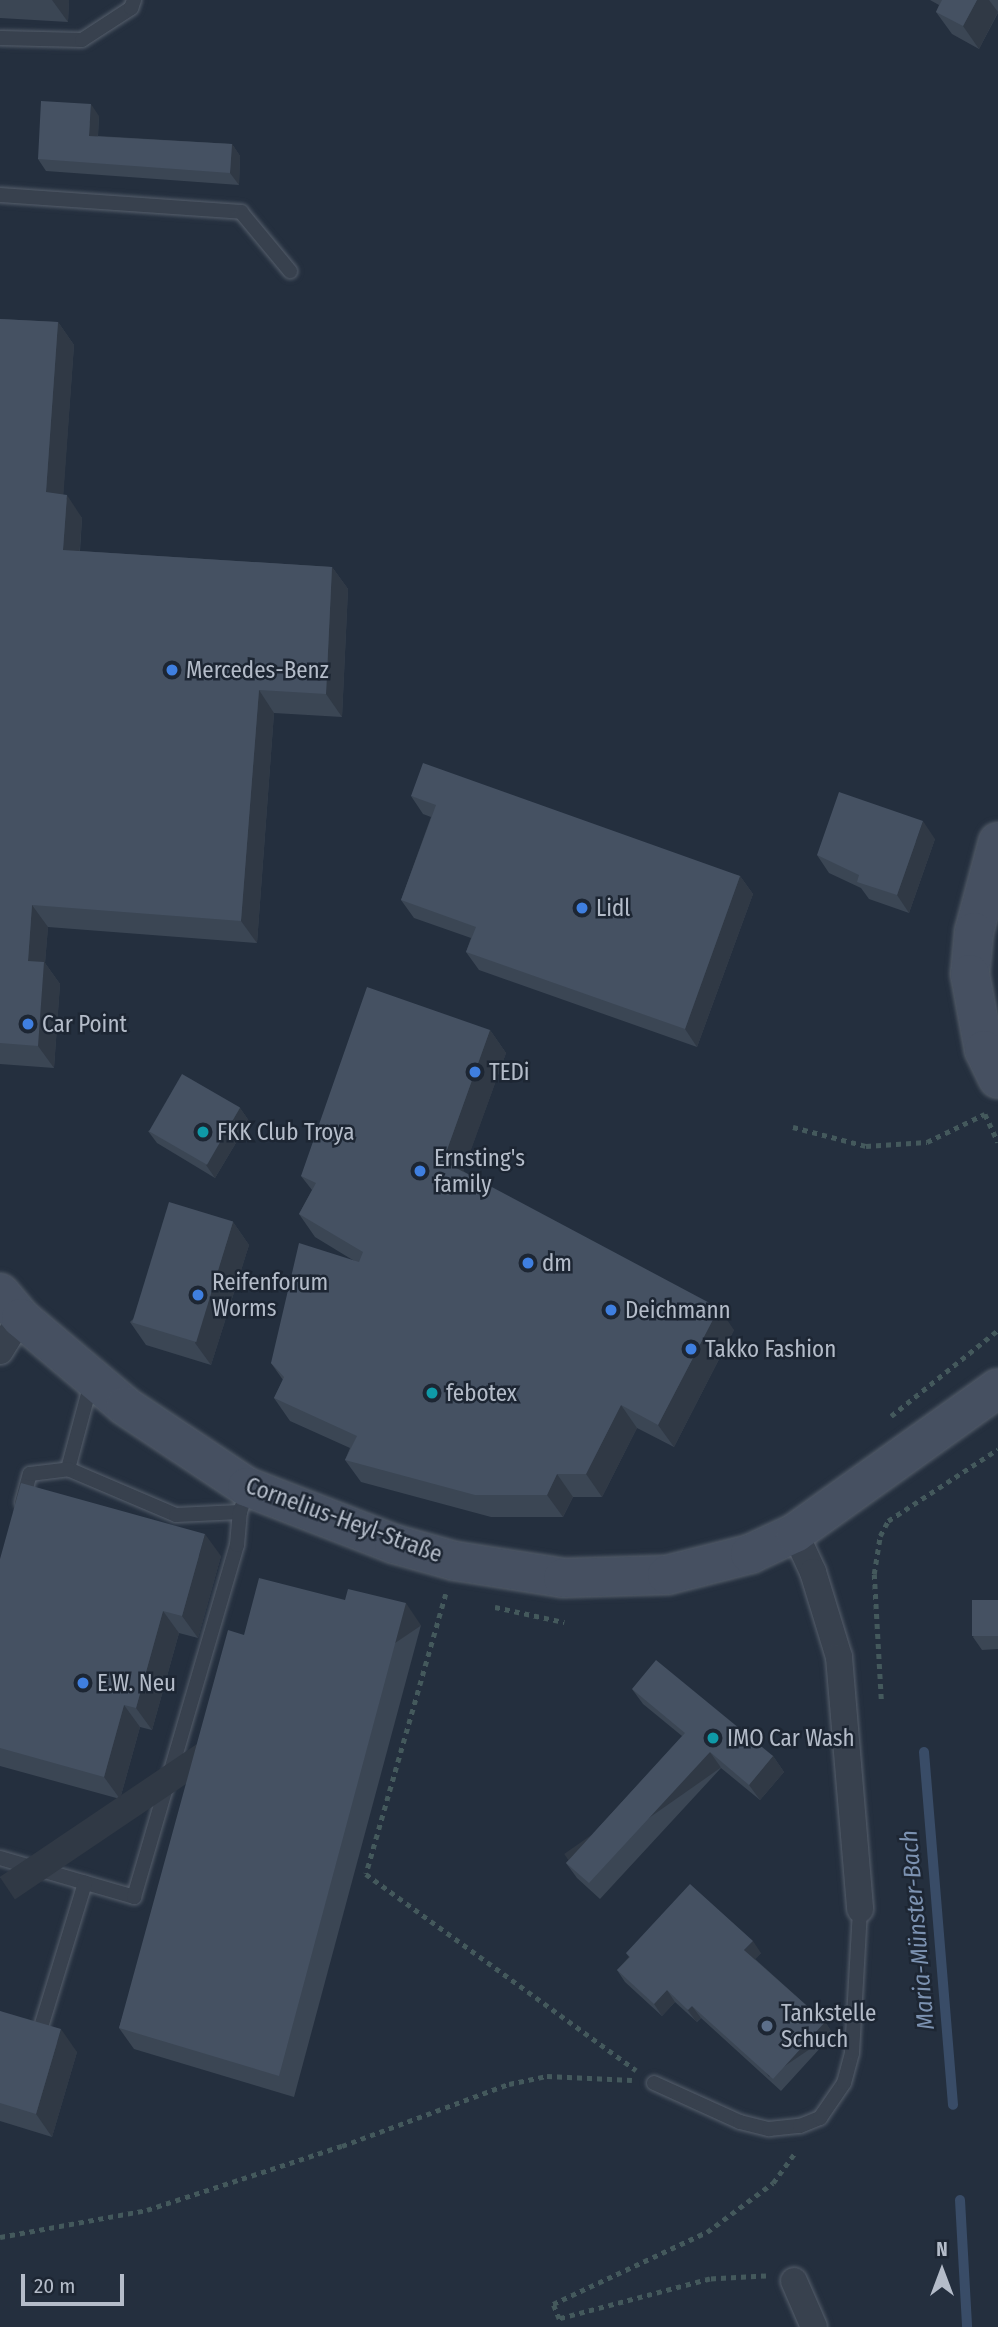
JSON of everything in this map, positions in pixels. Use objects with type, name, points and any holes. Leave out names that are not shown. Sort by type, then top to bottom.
[{"type":"main road","points":[[988,1099],[985,1051],[970,974],[994,853]]},
{"type":"main road","points":[[998,909],[998,958]]},
{"type":"main road","name":"Cornelius-Heyl-Straße","points":[[11,1305],[92,1378],[243,1500],[456,1561],[537,1576],[617,1580],[706,1568],[795,1533],[928,1443],[998,1388]]},
{"type":"main road","name":"Cornelius-Heyl-Straße","points":[[928,1443],[998,1414]]},
{"type":"street","points":[[0,1351],[11,1305]]},
{"type":"street","points":[[795,1533],[839,1657],[860,1909]]},
{"type":"street","points":[[794,2281],[814,2327]]},
{"type":"lane","points":[[0,38],[82,40],[131,8],[134,0]]},
{"type":"lane","points":[[0,195],[241,212],[290,271]]},
{"type":"lane","points":[[68,1469],[92,1378]]},
{"type":"lane","points":[[0,1858],[134,1897],[237,1545],[243,1500],[176,1515],[68,1469],[30,1474],[17,1524]]},
{"type":"lane","points":[[41,2027],[85,1883]]},
{"type":"lane","points":[[654,2082],[740,2122],[769,2129],[800,2126],[820,2118],[844,2083],[852,2053],[860,1909]]},
{"type":"path","points":[[793,1127],[866,1146],[927,1142],[988,1099],[998,1142]]},
{"type":"path","points":[[881,1424],[998,1330]]},
{"type":"path","points":[[881,1699],[874,1574],[880,1536],[888,1521],[998,1449]]},
{"type":"path","points":[[456,1561],[366,1874],[654,2082]]},
{"type":"path","points":[[0,2237],[146,2210],[342,2146],[509,2084],[547,2076],[587,2075],[654,2082]]},
{"type":"path","points":[[794,2281],[759,2275],[710,2279],[559,2319],[553,2304],[707,2232],[751,2203],[773,2183],[820,2118]]},
{"type":"building","points":[[942,0],[977,0],[963,26],[936,12]]},
{"type":"building","points":[[41,101],[91,104],[89,136],[232,144],[230,173],[38,159]]},
{"type":"building","name":"Mercedes-Benz","points":[[0,319],[58,322],[46,492],[67,495],[63,550],[332,567],[326,694],[259,690],[241,921],[32,905],[28,961],[44,962],[38,1046],[0,1043]]},
{"type":"building","name":"Lidl","points":[[423,763],[740,876],[685,1029],[466,952],[476,927],[401,900],[436,805],[411,796]]},
{"type":"building","points":[[839,792],[923,821],[897,895],[857,882],[859,875],[817,855]]},
{"type":"building","points":[[367,987],[490,1030],[443,1161],[719,1308],[658,1425],[621,1405],[586,1474],[557,1474],[547,1495],[475,1495],[345,1460],[357,1436],[274,1398],[284,1377],[271,1363],[299,1243],[359,1262],[363,1252],[299,1214],[316,1183],[301,1176]]},
{"type":"building","name":"FKK Club Troya","points":[[182,1074],[240,1108],[207,1165],[149,1131]]},
{"type":"building","points":[[169,1202],[233,1222],[196,1342],[132,1322]]},
{"type":"building","name":"E.W. Neu","points":[[21,1483],[205,1534],[182,1616],[163,1611],[136,1708],[124,1705],[104,1777],[0,1748],[0,1559]]},
{"type":"building","points":[[259,1578],[345,1600],[348,1589],[406,1603],[279,2076],[119,2028],[228,1630],[244,1635]]},
{"type":"building","points":[[972,1600],[998,1600],[998,1636],[972,1636]]},
{"type":"building","points":[[656,1660],[773,1756],[749,1785],[710,1752],[589,1883],[566,1863],[685,1733],[632,1689]]},
{"type":"building","points":[[690,1884],[753,1941],[744,1950],[825,2022],[773,2079],[692,2006],[688,2010],[667,1990],[654,2004],[617,1970],[630,1957],[626,1953]]},
{"type":"building","points":[[0,2011],[61,2029],[36,2114],[0,2103]]},
{"type":"waterway","name":"Maria-Münster-Bach","points":[[924,1752],[953,2105]]},
{"type":"waterway","name":"Maria-Münster-Bach","points":[[960,2200],[967,2327]]},
{"type":"place","name":"Mercedes-Benz","points":[[172,670]]},
{"type":"place","name":"Lidl","points":[[582,908]]},
{"type":"place","name":"Car Point","points":[[28,1024]]},
{"type":"place","name":"TEDi","points":[[475,1072]]},
{"type":"place","name":"FKK Club Troya","points":[[203,1132]]},
{"type":"place","name":"Ernsting's family","points":[[420,1171]]},
{"type":"place","name":"dm","points":[[528,1263]]},
{"type":"place","name":"Reifenforum Worms","points":[[198,1295]]},
{"type":"place","name":"Deichmann","points":[[611,1310]]},
{"type":"place","name":"Takko Fashion","points":[[691,1349]]},
{"type":"place","name":"febotex","points":[[432,1393]]},
{"type":"place","name":"E.W. Neu","points":[[83,1683]]},
{"type":"place","name":"IMO Car Wash","points":[[713,1738]]},
{"type":"place","name":"Tankstelle Schuch","points":[[767,2026]]}]
